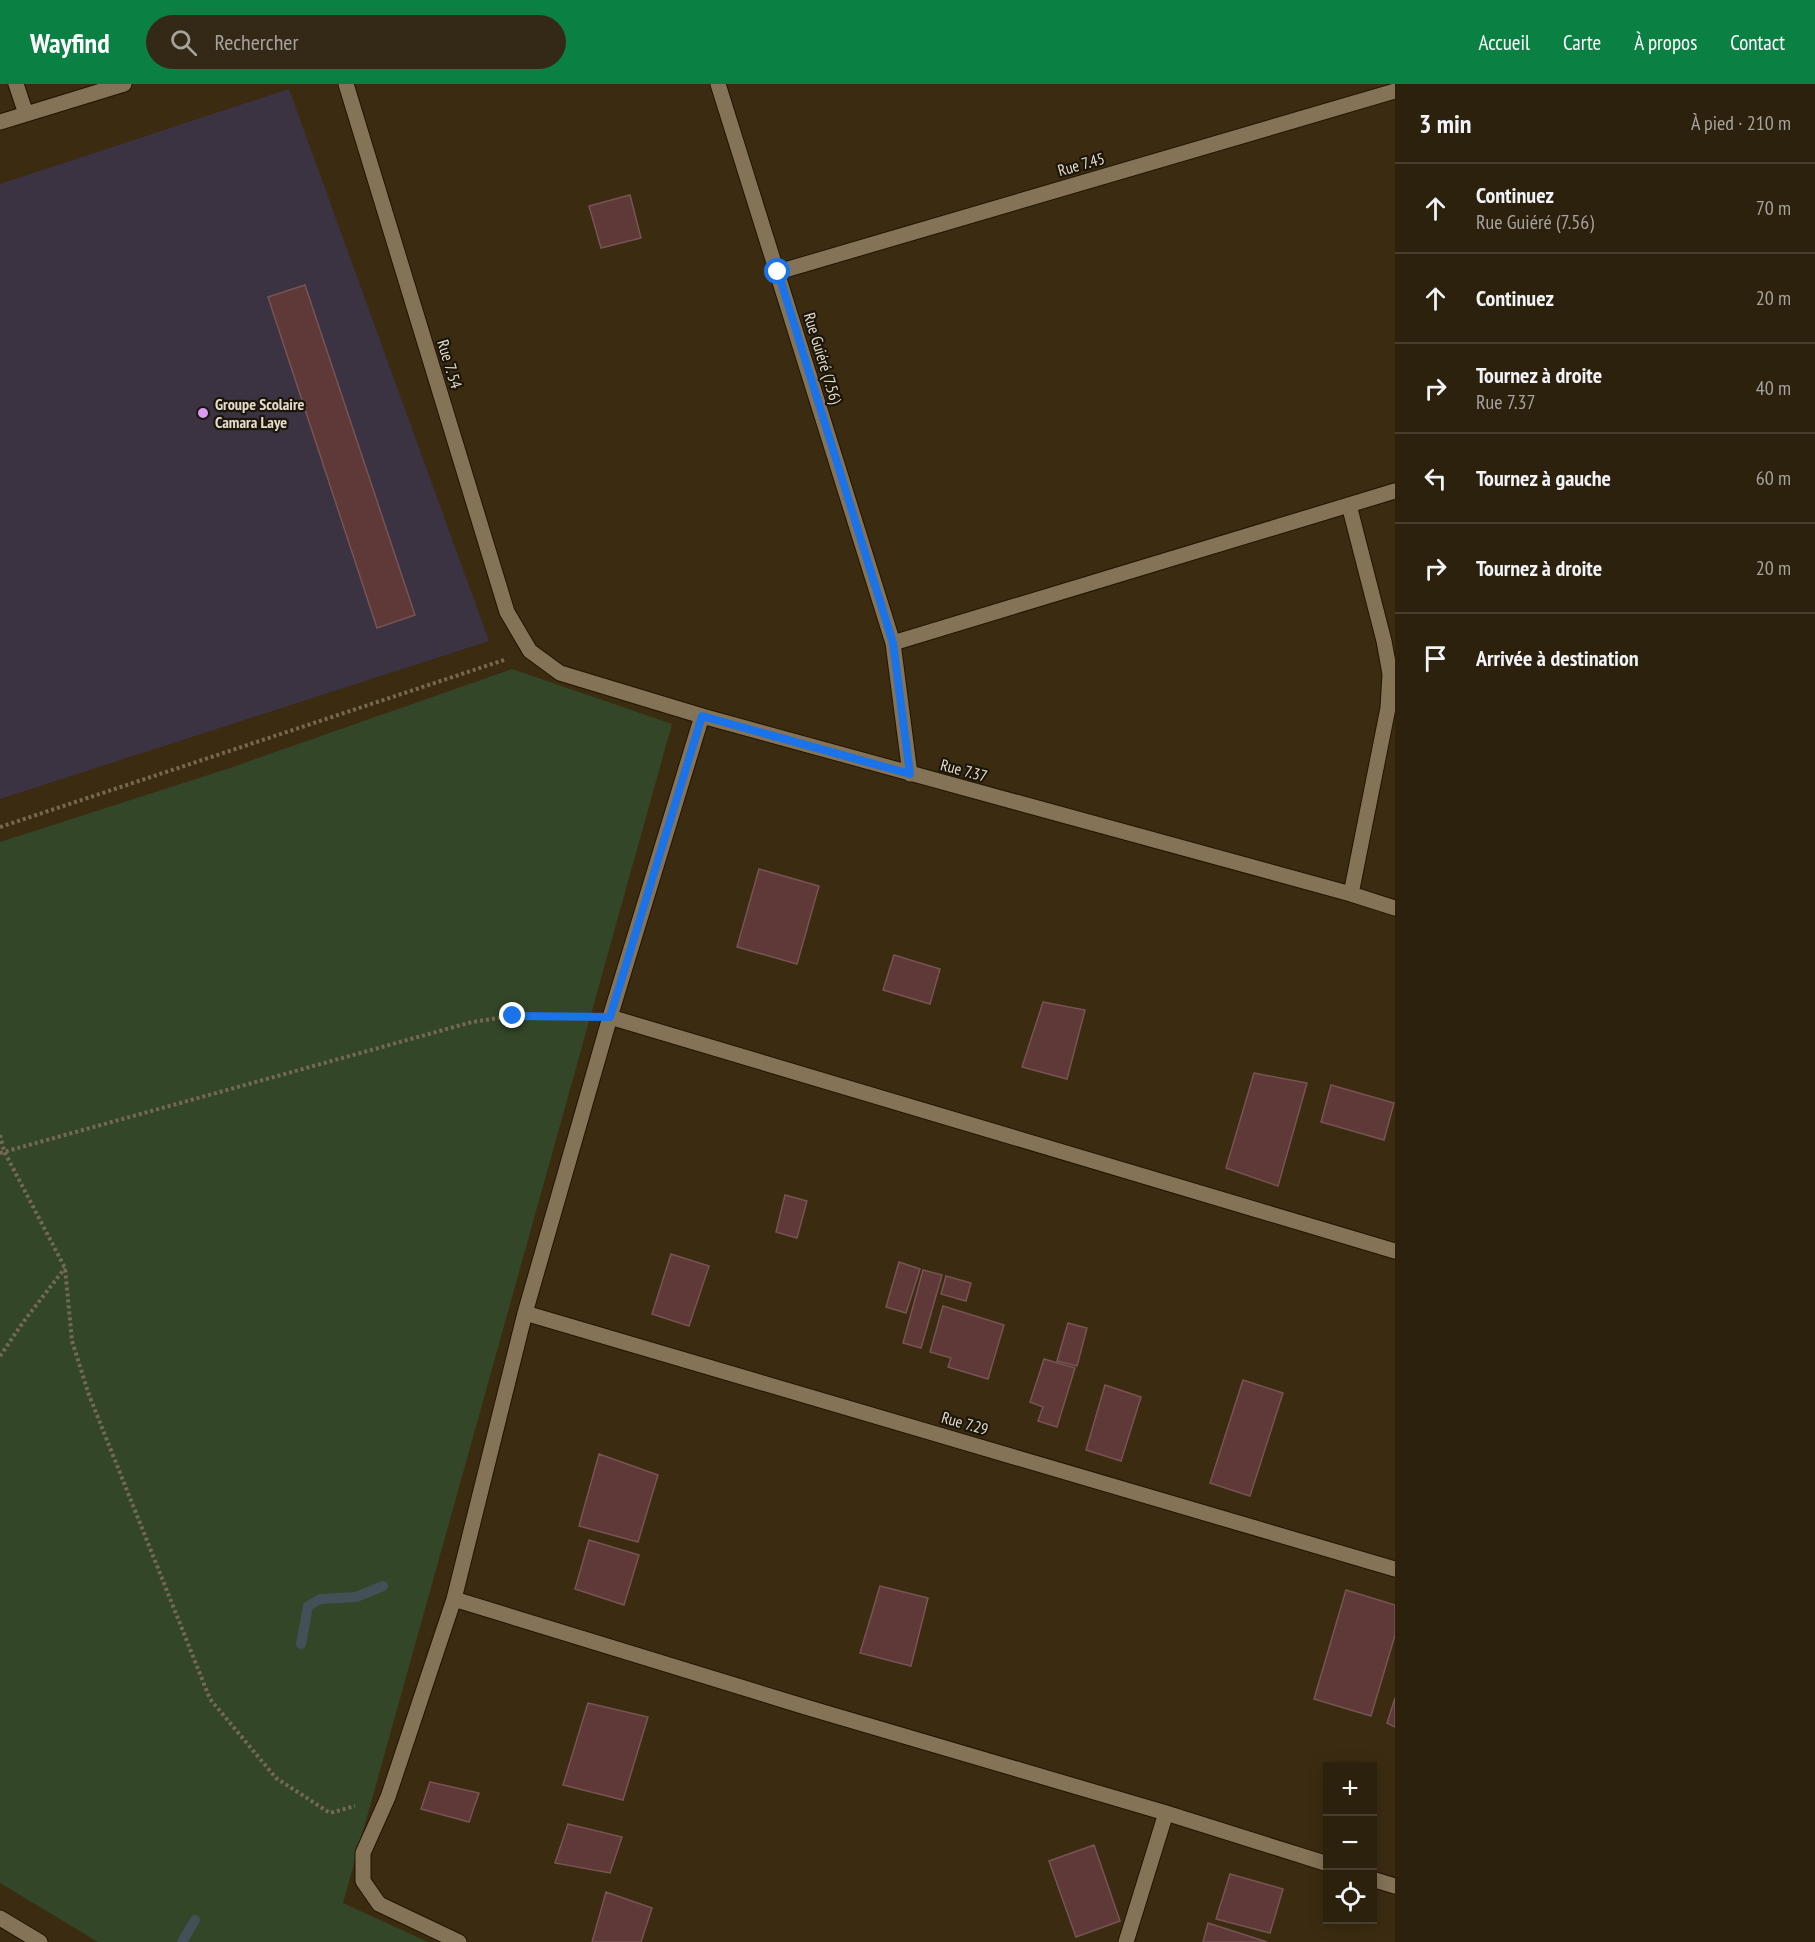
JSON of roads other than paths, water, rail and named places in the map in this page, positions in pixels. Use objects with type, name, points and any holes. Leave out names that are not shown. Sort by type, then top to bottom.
[{"type":"street","points":[[16,84],[26,114]]},
{"type":"street","points":[[0,122],[124,84]]},
{"type":"street","name":"Rue 7. 54","points":[[346,84],[507,612],[530,651]]},
{"type":"street","name":"Rue Guiéré (7.56)","points":[[718,84],[893,643],[910,774]]},
{"type":"street","name":"Rue 7.45","points":[[778,272],[1395,91]]},
{"type":"street","points":[[893,643],[1395,491]]},
{"type":"street","points":[[1349,505],[1384,641],[1390,674],[1388,708],[1351,894]]},
{"type":"street","name":"Rue 7.37","points":[[530,651],[560,673],[702,716],[1395,908]]},
{"type":"street","points":[[459,1942],[379,1904],[363,1881],[363,1852],[388,1797],[454,1599],[525,1313],[610,1017],[702,716]]},
{"type":"street","points":[[610,1017],[1395,1251]]},
{"type":"street","name":"Rue 7.29","points":[[525,1313],[1395,1569]]},
{"type":"street","points":[[454,1599],[1323,1862]]},
{"type":"street","points":[[1126,1942],[1166,1813]]},
{"type":"street","points":[[1377,1881],[1395,1886]]},
{"type":"street","points":[[0,1918],[40,1942]]},
{"type":"waterway","points":[[301,1644],[308,1606],[320,1599],[356,1597],[383,1586]]},
{"type":"waterway","points":[[182,1942],[195,1920]]},
{"type":"place","name":"Groupe Scolaire Camara Laye","points":[[203,413]]}]
